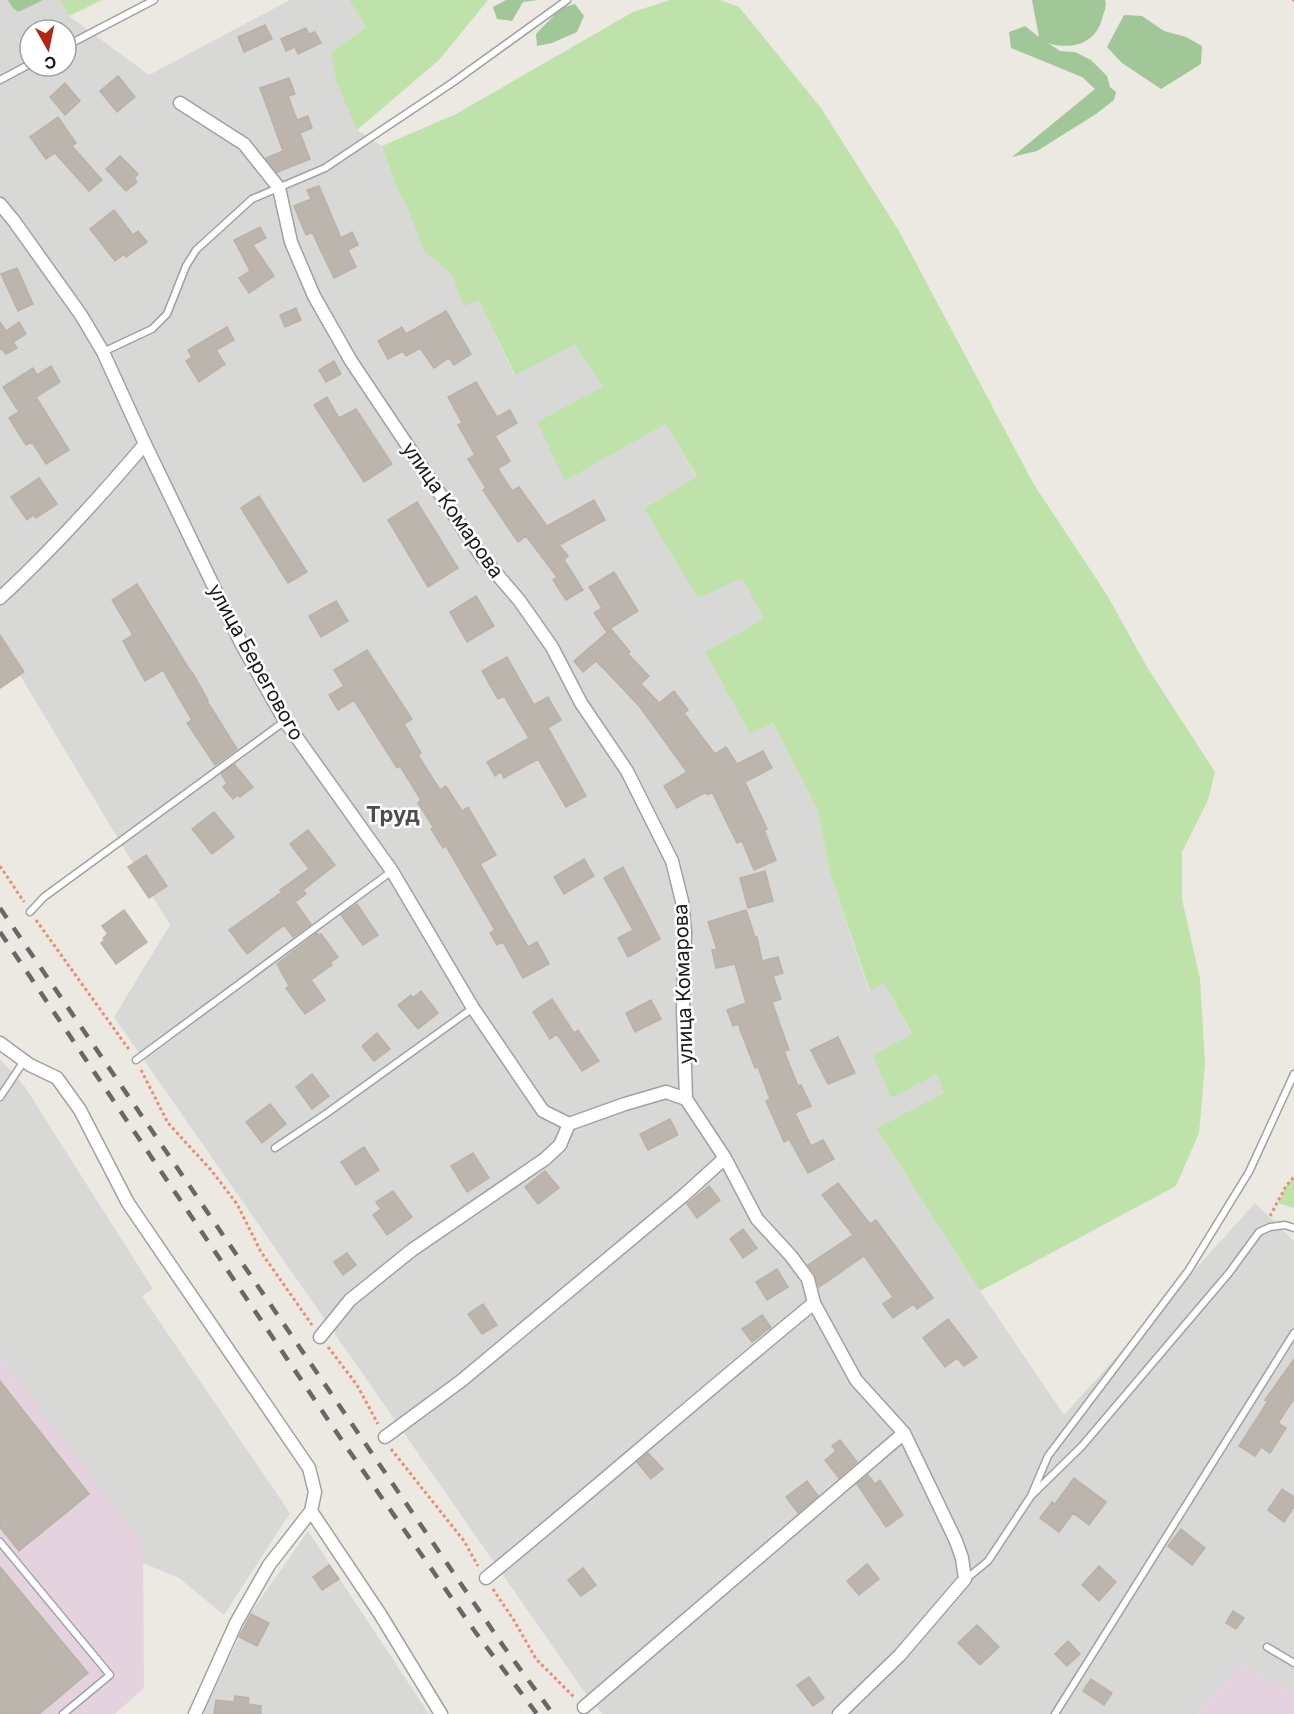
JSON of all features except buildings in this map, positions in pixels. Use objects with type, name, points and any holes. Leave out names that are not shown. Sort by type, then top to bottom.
[{"type":"street","name":"улица Комарова","points":[[180,103],[244,144],[279,188],[291,242],[314,296],[351,361],[482,557],[519,600],[552,647],[581,703],[627,771],[672,861],[682,901],[685,932],[683,1008],[686,1099]]},
{"type":"street","name":"улица Берегового","points":[[0,204],[81,315],[103,352],[242,645],[285,721],[393,871],[473,1008],[543,1111],[569,1124]]},
{"type":"street","points":[[0,598],[103,494],[145,444]]},
{"type":"street","points":[[0,1044],[24,1061],[57,1078],[80,1110],[128,1203],[309,1468],[315,1492],[310,1511],[269,1565],[236,1623],[195,1714]]},
{"type":"street","points":[[321,1337],[351,1300],[412,1250],[545,1159],[561,1145],[569,1124],[666,1092],[686,1099],[725,1158],[757,1219],[791,1256],[808,1280],[814,1303],[856,1380],[904,1433],[956,1540],[962,1558],[965,1579],[900,1656],[839,1714]]},
{"type":"street","points":[[385,1437],[461,1381],[683,1196],[725,1158]]},
{"type":"street","points":[[486,1578],[693,1402],[814,1303]]},
{"type":"street","points":[[584,1707],[904,1433]]},
{"type":"street","points":[[310,1511],[380,1614],[441,1714]]},
{"type":"lane","points":[[78,40],[154,0]]},
{"type":"lane","points":[[103,352],[152,329],[167,314],[186,266],[196,250],[252,199],[325,168],[452,83],[567,0]]},
{"type":"lane","points":[[0,80],[18,70]]},
{"type":"lane","points":[[30,912],[44,897],[285,721]]},
{"type":"lane","points":[[136,1060],[393,871]]},
{"type":"lane","points":[[275,1148],[473,1008]]},
{"type":"lane","points":[[0,1097],[24,1061]]},
{"type":"lane","points":[[965,1579],[988,1561],[1031,1496],[1048,1456],[1188,1271],[1249,1172],[1294,1074]]},
{"type":"lane","points":[[1031,1496],[1082,1446],[1228,1273],[1259,1232],[1270,1227],[1285,1225],[1294,1228]]},
{"type":"lane","points":[[1055,1714],[1294,1333]]},
{"type":"lane","points":[[0,1542],[110,1675],[63,1714]]},
{"type":"lane","points":[[1267,1647],[1294,1663]]},
{"type":"path","points":[[0,866],[30,912],[136,1060],[168,1123],[211,1170],[237,1204],[261,1252],[357,1385],[394,1455],[464,1541],[536,1659],[584,1707]]},
{"type":"path","points":[[1259,1232],[1286,1186],[1294,1177]]},
{"type":"shaded area","name":"Труд","points":[[0,0],[60,0],[72,18],[18,18],[18,78],[78,78],[78,23],[149,75],[290,0],[349,0],[366,27],[331,53],[357,130],[382,146],[396,187],[408,209],[423,250],[452,275],[464,305],[479,299],[514,375],[576,345],[603,388],[565,481],[666,424],[697,478],[645,507],[742,578],[765,620],[705,652],[750,734],[772,722],[817,809],[830,873],[869,991],[884,981],[912,1035],[890,1097],[937,1073],[944,1093],[876,1128],[980,1291],[1064,1415],[1255,1203],[1294,1241],[1294,1693],[1239,1663],[1197,1714],[603,1714],[590,1700],[114,1017],[170,925],[0,642]]},
{"type":"shaded area","points":[[0,1059],[25,1087],[153,1289],[142,1296],[290,1513],[224,1615],[179,1578],[143,1563],[142,1544],[0,1356]]},
{"type":"shaded area","points":[[0,1356],[143,1544],[144,1688],[115,1714],[0,1714]]},
{"type":"shaded area","points":[[308,1531],[429,1714],[203,1714],[250,1614]]},
{"type":"shaded area","points":[[1239,1663],[1294,1693],[1294,1714],[1197,1714]]},
{"type":"green space","points":[[8,0],[43,0],[18,12]]},
{"type":"green space","points":[[60,0],[102,0],[69,16]]},
{"type":"green space","points":[[349,0],[488,0],[439,60],[357,130],[337,83],[331,53],[366,27]]},
{"type":"green space","points":[[506,0],[538,0],[523,2],[512,21],[497,19],[493,7]]},
{"type":"green space","points":[[670,0],[720,0],[739,7],[821,108],[899,231],[1033,483],[1107,595],[1147,667],[1215,772],[1208,800],[1182,852],[1182,899],[1200,979],[1205,1063],[1199,1133],[1176,1186],[980,1291],[876,1128],[944,1093],[937,1074],[891,1098],[873,1055],[912,1034],[884,982],[870,991],[830,873],[817,809],[773,723],[750,734],[705,652],[764,619],[742,578],[698,598],[644,508],[697,477],[666,424],[565,481],[537,422],[603,387],[575,345],[515,375],[479,300],[464,306],[452,275],[423,250],[408,209],[396,187],[382,146],[456,114],[633,12]]},
{"type":"green space","points":[[1032,0],[1105,0],[1105,10],[1099,28],[1088,40],[1065,46],[1048,43],[1060,51],[1075,52],[1091,60],[1107,76],[1110,87],[1116,92],[1114,100],[1096,114],[1037,151],[1012,157],[1095,89],[1082,77],[1011,48],[1009,32],[1025,26],[1039,37]]},
{"type":"green space","points":[[575,4],[584,16],[577,32],[552,43],[537,46],[536,34],[561,8]]},
{"type":"green space","points":[[1124,15],[1142,16],[1164,31],[1186,37],[1202,46],[1201,64],[1161,89],[1122,63],[1107,47]]},
{"type":"green space","points":[[1294,1177],[1294,1208],[1278,1203],[1286,1186]]},
{"type":"railway","points":[[0,908],[504,1647],[553,1714]]},
{"type":"railway","points":[[0,932],[343,1442],[476,1633],[537,1714]]},
{"type":"district","name":"Труд","points":[[393,814]]}]
